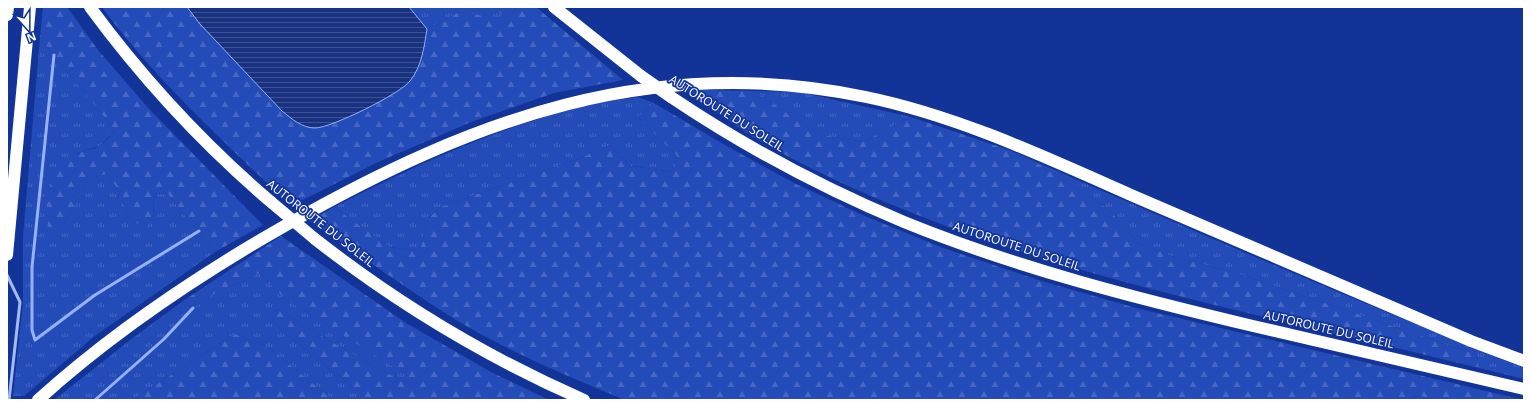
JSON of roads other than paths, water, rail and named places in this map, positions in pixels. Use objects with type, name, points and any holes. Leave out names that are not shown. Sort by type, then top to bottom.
[{"type":"highway","points":[[7,15],[8,7]]},
{"type":"highway","points":[[7,255],[30,7]]},
{"type":"highway","name":"AUTOROUTE DU SOLEIL","points":[[90,7],[133,62],[180,116],[220,156],[315,239],[381,287],[440,326],[514,367],[584,400]]},
{"type":"highway","name":"AUTOROUTE DU SOLEIL","points":[[554,7],[641,76],[671,97],[743,142],[828,188],[904,222],[994,255],[1080,282],[1173,306],[1524,388]]},
{"type":"highway","points":[[38,400],[128,328],[226,260],[342,194],[418,157],[496,126],[557,106],[640,89],[724,82],[787,85],[849,93],[891,102],[951,120],[1029,151],[1524,362]]},
{"type":"lane","points":[[7,275],[20,302],[9,400]]},
{"type":"waterway","points":[[54,55],[32,267],[32,330],[35,340],[95,295],[199,231]]},
{"type":"waterway","points":[[95,400],[164,339],[193,308]]}]
